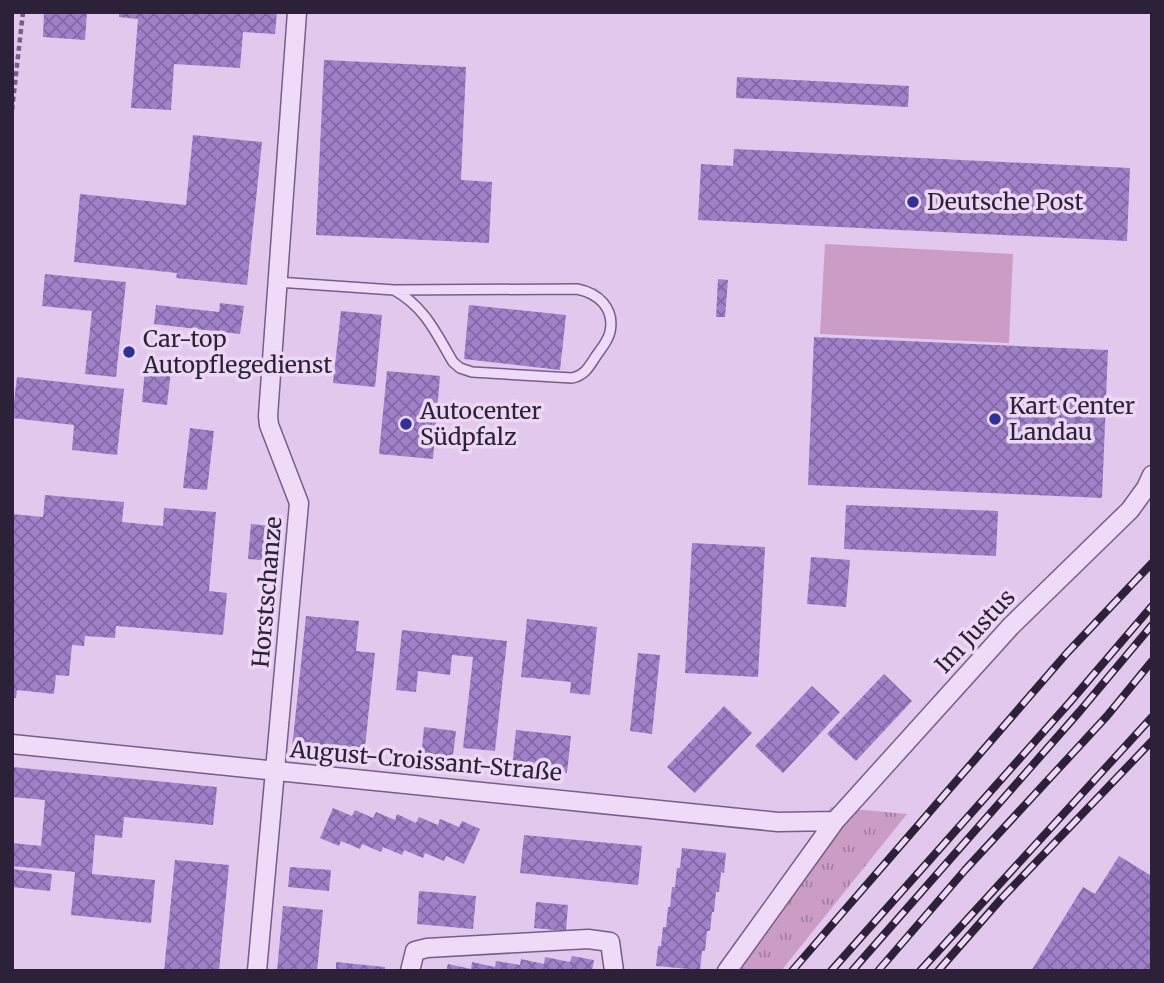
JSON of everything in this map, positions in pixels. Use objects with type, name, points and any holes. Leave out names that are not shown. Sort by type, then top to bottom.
[{"type":"street","name":"Horstschanze","points":[[257,971],[299,503],[268,416],[297,12]]},
{"type":"street","name":"Im Justus","points":[[727,971],[835,821],[1011,626],[1130,510],[1152,475]]},
{"type":"street","name":"August-Croissant-Straße","points":[[12,744],[778,822],[835,821]]},
{"type":"street","points":[[410,971],[415,951],[427,948],[588,939],[610,942],[614,971]]},
{"type":"lane","points":[[277,282],[394,290],[583,290],[599,297],[606,306],[611,329],[587,370],[580,376],[572,378],[472,372],[453,362],[422,310],[411,299],[394,290]]},
{"type":"path","points":[[12,110],[23,12]]},
{"type":"green space","points":[[825,244],[1013,254],[1009,343],[820,334]]},
{"type":"green space","points":[[831,807],[907,814],[781,971],[728,971]]},
{"type":"building","points":[[44,12],[87,12],[85,40],[43,37]]},
{"type":"building","points":[[119,12],[277,12],[275,34],[243,32],[240,68],[174,64],[171,110],[131,108],[138,19],[119,17]]},
{"type":"building","points":[[324,60],[466,67],[461,180],[492,182],[489,243],[316,235]]},
{"type":"building","points":[[737,77],[909,86],[908,107],[736,98]]},
{"type":"building","points":[[193,135],[262,142],[247,285],[176,278],[177,273],[74,262],[80,194],[186,205]]},
{"type":"building","name":"Deutsche Post","points":[[734,149],[1130,168],[1127,241],[698,220],[701,164],[733,166]]},
{"type":"building","points":[[45,274],[126,282],[116,377],[85,374],[92,311],[42,306]]},
{"type":"building","points":[[718,279],[728,280],[725,317],[716,317]]},
{"type":"building","points":[[220,303],[244,306],[240,334],[154,324],[156,305],[219,312]]},
{"type":"building","points":[[469,305],[566,315],[560,370],[464,359]]},
{"type":"building","points":[[341,311],[382,315],[375,387],[333,383]]},
{"type":"building","points":[[814,337],[1108,350],[1102,498],[808,485]]},
{"type":"building","points":[[145,368],[171,371],[167,405],[142,402]]},
{"type":"building","points":[[387,371],[440,376],[433,459],[379,454]]},
{"type":"building","points":[[17,377],[124,389],[117,455],[72,450],[74,425],[12,418]]},
{"type":"building","points":[[190,428],[214,431],[207,490],[183,488]]},
{"type":"building","points":[[45,495],[124,502],[122,522],[163,526],[164,508],[216,512],[209,591],[227,593],[223,635],[116,626],[115,638],[85,636],[84,646],[72,645],[69,676],[56,675],[54,694],[17,690],[16,698],[12,698],[12,514],[43,517]]},
{"type":"building","points":[[846,505],[998,511],[996,556],[844,549]]},
{"type":"building","points":[[251,524],[278,527],[275,561],[248,559]]},
{"type":"building","points":[[692,543],[765,547],[758,677],[685,673]]},
{"type":"building","points":[[811,557],[850,560],[846,607],[807,604]]},
{"type":"building","points":[[306,616],[359,621],[356,651],[375,653],[364,756],[292,748]]},
{"type":"building","points":[[527,619],[597,627],[590,695],[570,693],[571,682],[521,677]]},
{"type":"building","points":[[402,630],[507,641],[495,751],[463,748],[473,657],[452,655],[450,675],[418,671],[416,692],[396,690]]},
{"type":"building","points":[[638,653],[660,655],[652,734],[630,731]]},
{"type":"building","points":[[884,674],[912,701],[856,761],[827,734]]},
{"type":"building","points":[[812,686],[840,712],[783,773],[755,746]]},
{"type":"building","points":[[724,706],[752,733],[695,793],[667,767]]},
{"type":"building","points":[[424,727],[456,731],[452,763],[421,759]]},
{"type":"building","points":[[516,730],[571,736],[567,773],[512,767]]},
{"type":"building","points":[[12,767],[217,787],[213,825],[124,817],[122,838],[95,835],[92,874],[155,880],[151,923],[71,915],[75,872],[12,866],[12,843],[41,846],[45,800],[12,797]]},
{"type":"building","points":[[333,808],[352,816],[355,810],[373,818],[376,812],[395,820],[397,814],[416,823],[419,817],[438,825],[440,819],[459,827],[462,821],[480,829],[464,864],[446,856],[444,861],[425,853],[423,858],[404,850],[402,855],[383,847],[381,852],[362,844],[360,849],[341,841],[339,846],[320,838]]},
{"type":"building","points":[[524,835],[642,846],[638,885],[520,873]]},
{"type":"building","points":[[682,848],[726,853],[724,873],[721,872],[719,892],[716,892],[700,970],[656,966],[672,887],[675,887],[677,868],[680,868]]},
{"type":"building","points":[[1119,856],[1150,875],[1152,872],[1152,971],[1031,971],[1083,887],[1095,894]]},
{"type":"building","points":[[175,860],[229,865],[219,971],[164,971]]},
{"type":"building","points":[[290,867],[331,870],[329,891],[288,887]]},
{"type":"building","points":[[12,869],[52,874],[50,891],[12,887]]},
{"type":"building","points":[[419,891],[476,896],[473,929],[417,924]]},
{"type":"building","points":[[536,902],[568,905],[566,931],[534,928]]},
{"type":"building","points":[[283,906],[323,910],[317,971],[277,971]]},
{"type":"building","points":[[572,956],[594,960],[592,971],[446,971],[448,964],[471,969],[472,962],[495,967],[496,961],[520,965],[521,959],[544,964],[545,957],[570,962]]},
{"type":"building","points":[[336,962],[385,967],[385,971],[336,971]]},
{"type":"railway","points":[[792,971],[1067,653],[1152,563]]},
{"type":"railway","points":[[831,971],[1152,606]]},
{"type":"railway","points":[[852,971],[1152,625]]},
{"type":"railway","points":[[878,971],[965,870],[1107,716],[1152,661]]},
{"type":"railway","points":[[920,971],[1152,717]]},
{"type":"railway","points":[[938,971],[1001,899],[1152,741]]},
{"type":"place","name":"Deutsche Post","points":[[913,202]]},
{"type":"place","name":"Car-top Autopflegedienst","points":[[129,352]]},
{"type":"place","name":"Kart Center Landau","points":[[995,419]]},
{"type":"place","name":"Autocenter Südpfalz","points":[[406,424]]}]
